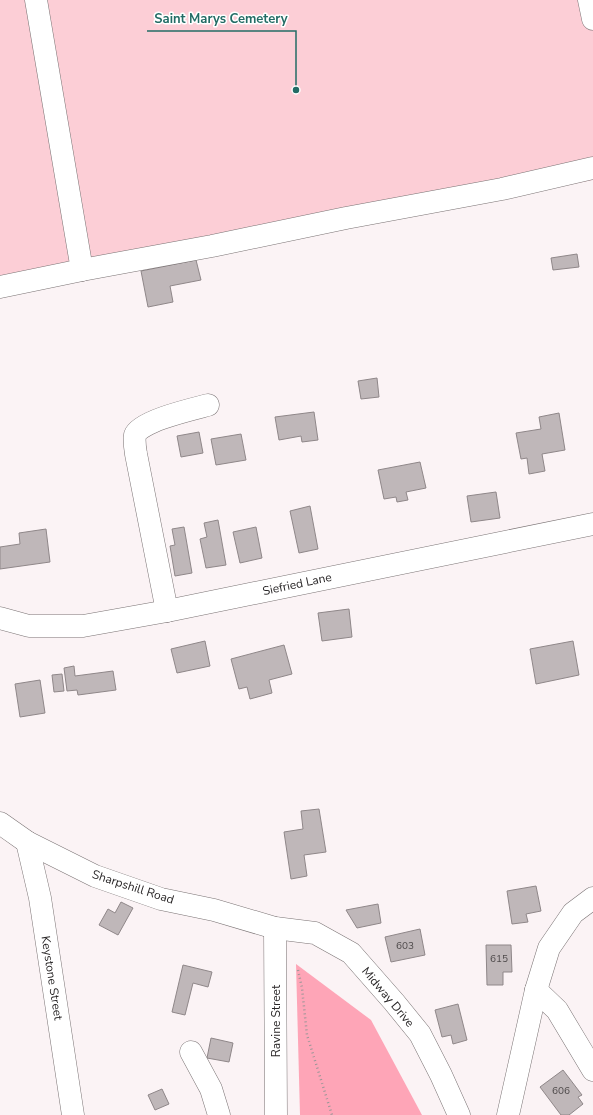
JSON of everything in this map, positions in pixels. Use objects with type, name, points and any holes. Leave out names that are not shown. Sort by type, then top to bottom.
[{"type":"street","points":[[36,0],[82,270]]},
{"type":"street","points":[[590,0],[593,19]]},
{"type":"street","points":[[0,286],[502,189],[593,168]]},
{"type":"street","points":[[167,610],[136,454],[136,434],[138,430],[145,426],[170,415],[208,405]]},
{"type":"street","name":"Siefried Lane","points":[[0,618],[29,626],[83,626],[593,524]]},
{"type":"street","name":"Sharpshill Road","points":[[0,823],[27,842],[95,876],[161,899],[214,910],[275,928]]},
{"type":"street","name":"Keystone Street","points":[[27,842],[40,898],[72,1115]]},
{"type":"street","points":[[508,1115],[536,990],[549,948],[573,913],[593,898]]},
{"type":"street","name":"Ravine Street","points":[[275,928],[276,1115]]},
{"type":"street","name":"Midway Drive","points":[[275,928],[314,933],[351,953],[420,1034],[459,1115]]},
{"type":"street","points":[[536,990],[557,1010],[593,1070]]},
{"type":"street","points":[[190,1052],[211,1089],[219,1115]]},
{"type":"path","points":[[297,967],[302,988],[307,1035],[332,1115]]},
{"type":"shaded area","points":[[0,0],[593,0],[593,180],[0,296]]},
{"type":"shaded area","points":[[296,964],[371,1020],[422,1115],[300,1115]]},
{"type":"building","points":[[577,254],[579,267],[553,270],[551,258]]},
{"type":"building","points":[[196,260],[201,280],[170,286],[173,302],[148,307],[141,271]]},
{"type":"building","points":[[377,378],[379,397],[361,399],[358,381]]},
{"type":"building","points":[[314,412],[318,440],[302,442],[301,436],[279,440],[275,417]]},
{"type":"building","points":[[559,413],[565,450],[542,454],[545,471],[529,474],[527,458],[521,459],[516,433],[541,429],[539,417]]},
{"type":"building","points":[[199,432],[203,453],[181,457],[177,436]]},
{"type":"building","points":[[241,434],[246,460],[216,465],[211,439]]},
{"type":"building","points":[[420,462],[426,488],[406,492],[408,500],[397,502],[396,497],[384,499],[378,470]]},
{"type":"building","points":[[496,492],[500,518],[471,522],[467,496]]},
{"type":"building","points":[[310,506],[318,549],[299,553],[290,511]]},
{"type":"building","points":[[218,520],[226,565],[206,568],[200,539],[207,537],[204,523]]},
{"type":"building","points":[[184,527],[192,573],[175,576],[170,546],[175,545],[172,529]]},
{"type":"building","points":[[256,527],[262,558],[240,563],[233,532]]},
{"type":"building","points":[[46,529],[50,562],[0,569],[0,547],[20,544],[19,533]]},
{"type":"building","points":[[349,609],[352,637],[322,641],[318,613]]},
{"type":"building","points":[[205,641],[210,666],[177,673],[171,649]]},
{"type":"building","points":[[573,641],[579,675],[536,684],[530,649]]},
{"type":"building","points":[[284,645],[292,674],[269,680],[272,693],[250,699],[247,687],[239,689],[231,659]]},
{"type":"building","points":[[74,666],[75,676],[113,671],[116,690],[78,695],[77,690],[67,691],[64,668]]},
{"type":"building","points":[[62,674],[64,691],[54,692],[52,675]]},
{"type":"building","points":[[40,680],[45,713],[20,717],[15,684]]},
{"type":"building","points":[[319,809],[326,852],[304,855],[307,876],[291,879],[284,832],[303,829],[301,811]]},
{"type":"building","points":[[536,886],[541,911],[526,914],[528,922],[512,924],[507,891]]},
{"type":"building","points":[[121,902],[133,908],[118,935],[99,925],[108,909],[115,913]]},
{"type":"building","points":[[378,904],[381,923],[357,928],[346,910]]},
{"type":"building","points":[[420,929],[425,955],[391,962],[385,937]]},
{"type":"building","points":[[486,945],[511,945],[512,972],[503,972],[503,985],[487,985]]},
{"type":"building","points":[[183,965],[212,972],[208,987],[193,983],[185,1015],[172,1012]]},
{"type":"building","points":[[458,1004],[467,1040],[453,1044],[451,1035],[442,1037],[435,1010]]},
{"type":"building","points":[[211,1038],[233,1043],[229,1062],[207,1058]]},
{"type":"building","points":[[563,1070],[582,1095],[578,1097],[583,1104],[569,1115],[561,1115],[540,1087]]},
{"type":"building","points":[[162,1089],[169,1104],[155,1110],[148,1095]]},
{"type":"place","name":"Saint Marys Cemetery","points":[[296,90]]}]
